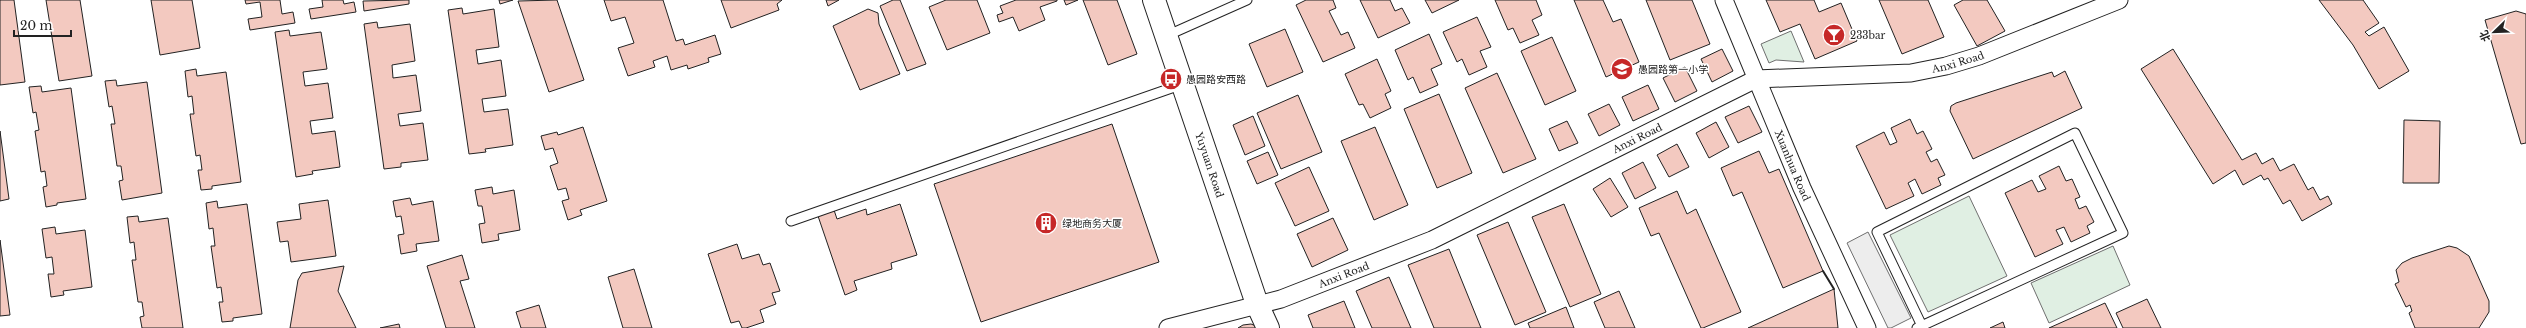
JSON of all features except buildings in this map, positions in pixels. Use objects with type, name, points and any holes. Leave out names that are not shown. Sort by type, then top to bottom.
[{"type":"main road","name":"Yuyuan Road","points":[[1154,0],[1257,304],[1268,328]]},
{"type":"street","name":"Xuanhua Road","points":[[1724,0],[1802,188],[1867,328]]},
{"type":"street","name":"Anxi Road","points":[[1168,328],[1281,299],[1432,240],[1756,79],[1911,73],[1946,66],[1987,53],[2119,0]]},
{"type":"lane","points":[[1166,36],[1247,0]]},
{"type":"lane","points":[[791,221],[1182,84]]},
{"type":"lane","points":[[2075,133],[2123,233],[1920,327],[1877,232],[2075,133]]},
{"type":"green space","points":[[1791,31],[1804,62],[1776,60],[1769,63],[1761,44]]},
{"type":"green space","points":[[1969,196],[2007,276],[1928,312],[1890,235]]},
{"type":"green space","points":[[2113,246],[2130,285],[2049,323],[2031,283]]},
{"type":"shaded area","points":[[1868,232],[1911,318],[1891,328],[1888,328],[1847,243]]},
{"type":"wall","points":[[1823,271],[1834,289]]},
{"type":"place","name":"233bar","points":[[1834,35]]},
{"type":"place","name":"愚园路第一小学","points":[[1622,69]]},
{"type":"place","name":"愚园路安西路","points":[[1171,79]]},
{"type":"place","name":"绿地商务大厦","points":[[1046,223]]}]
